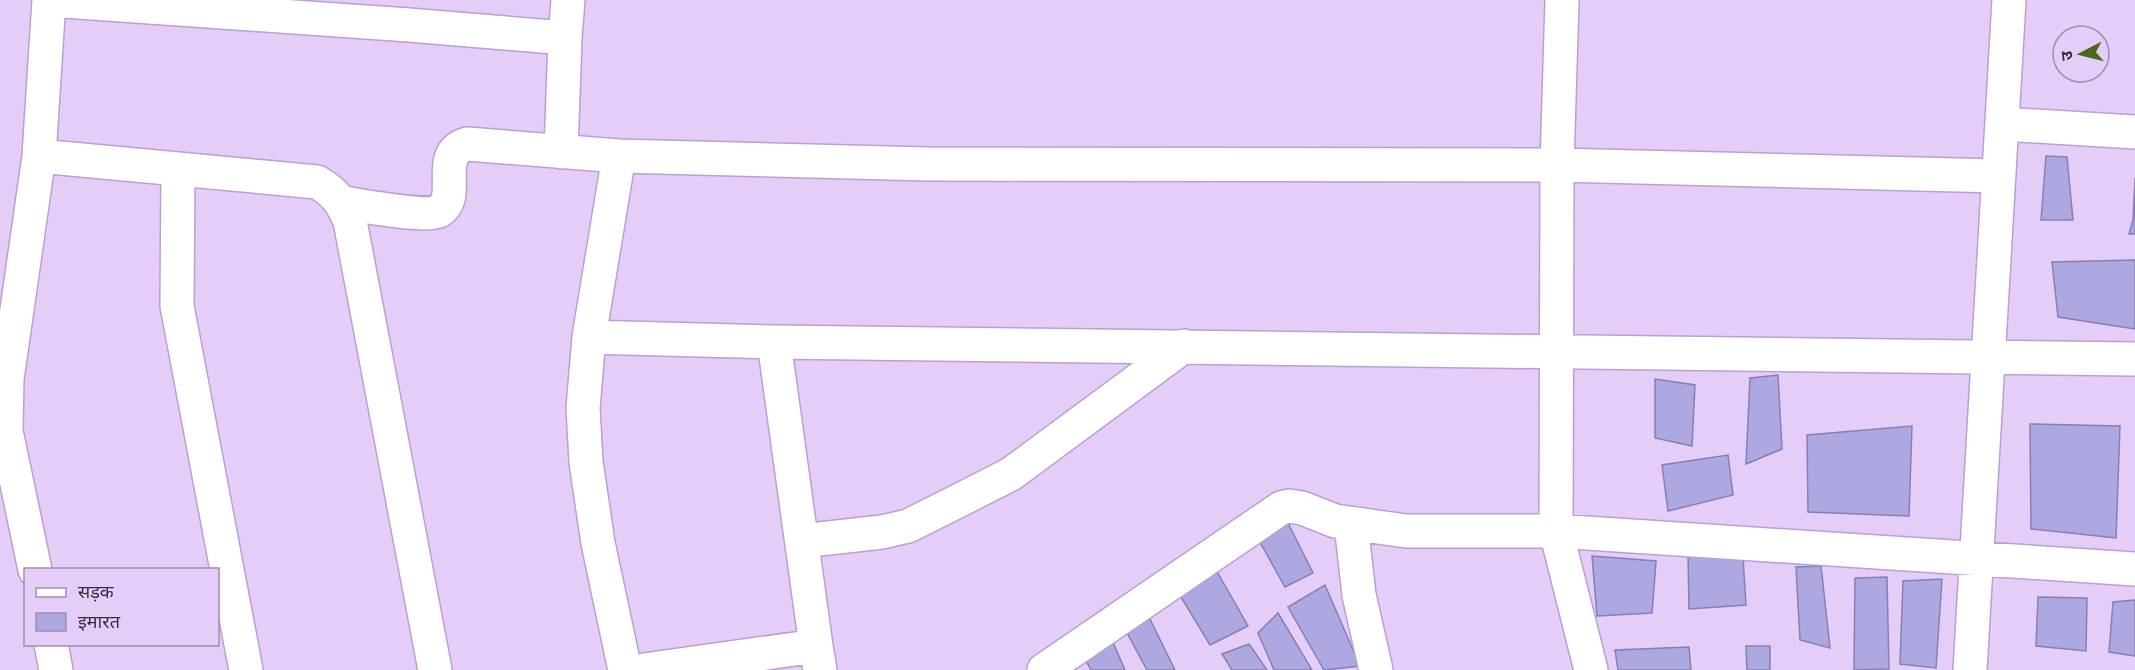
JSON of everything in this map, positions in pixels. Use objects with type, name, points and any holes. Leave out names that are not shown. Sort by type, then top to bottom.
[{"type":"street","points":[[35,568],[6,431],[3,379],[39,156],[49,0],[410,12],[565,38]]},
{"type":"street","points":[[561,152],[568,0]]},
{"type":"street","points":[[1562,0],[1557,165],[1556,531],[1591,670]]},
{"type":"street","points":[[1970,670],[2009,0]]},
{"type":"street","points":[[2002,123],[2135,132]]},
{"type":"street","points":[[342,203],[431,213],[439,211],[444,206],[448,193],[451,156],[459,146],[475,144],[619,156],[928,164],[1557,165],[1999,176]]},
{"type":"street","points":[[39,156],[317,182],[332,191],[342,203],[350,221],[435,670]]},
{"type":"street","points":[[619,156],[590,337],[583,408],[586,462],[598,543],[625,670]]},
{"type":"street","points":[[178,169],[177,306],[246,670]]},
{"type":"street","points":[[590,337],[774,342],[2135,359]]},
{"type":"street","points":[[644,670],[818,658],[774,342]]},
{"type":"street","points":[[802,541],[882,532],[908,526],[962,500],[1011,474],[1185,346]]},
{"type":"street","points":[[1044,670],[1281,508],[1289,506],[1302,508],[1335,521],[1406,531],[1556,531],[2135,569]]},
{"type":"street","points":[[1351,524],[1359,595],[1376,670]]},
{"type":"street","points":[[51,646],[56,670]]},
{"type":"building","points":[[2046,156],[2067,157],[2073,220],[2041,220]]},
{"type":"building","points":[[2135,178],[2135,234],[2129,234],[2133,220]]},
{"type":"building","points":[[2135,260],[2135,329],[2058,317],[2052,262]]},
{"type":"building","points":[[1778,375],[1782,449],[1746,464],[1750,378]]},
{"type":"building","points":[[1655,379],[1695,385],[1692,446],[1655,438]]},
{"type":"building","points":[[2030,424],[2120,426],[2116,538],[2031,529]]},
{"type":"building","points":[[1912,426],[1909,516],[1808,512],[1807,435]]},
{"type":"building","points":[[1728,455],[1733,495],[1668,511],[1662,465]]},
{"type":"building","points":[[1287,521],[1313,573],[1285,587],[1257,537]]},
{"type":"building","points":[[1688,552],[1743,557],[1746,605],[1689,609]]},
{"type":"building","points":[[1592,556],[1656,561],[1652,613],[1597,616]]},
{"type":"building","points":[[1821,566],[1830,648],[1800,640],[1796,567]]},
{"type":"building","points":[[1215,568],[1248,626],[1210,645],[1178,592]]},
{"type":"building","points":[[1887,577],[1889,669],[1854,670],[1855,578]]},
{"type":"building","points":[[1942,579],[1936,668],[1900,664],[1903,581]]},
{"type":"building","points":[[1325,585],[1360,666],[1324,670],[1288,607]]},
{"type":"building","points":[[2038,597],[2087,598],[2086,651],[2036,646]]},
{"type":"building","points":[[2135,600],[2135,656],[2109,652],[2113,602]]},
{"type":"building","points":[[1147,613],[1175,670],[1147,670],[1126,631]]},
{"type":"building","points":[[1278,613],[1312,670],[1274,670],[1258,633]]},
{"type":"building","points":[[1112,640],[1125,670],[1091,670],[1085,659]]},
{"type":"building","points":[[1249,644],[1267,670],[1232,670],[1222,654]]},
{"type":"building","points":[[1746,646],[1770,646],[1770,670],[1747,670]]},
{"type":"building","points":[[1689,647],[1691,670],[1618,670],[1615,650]]}]
